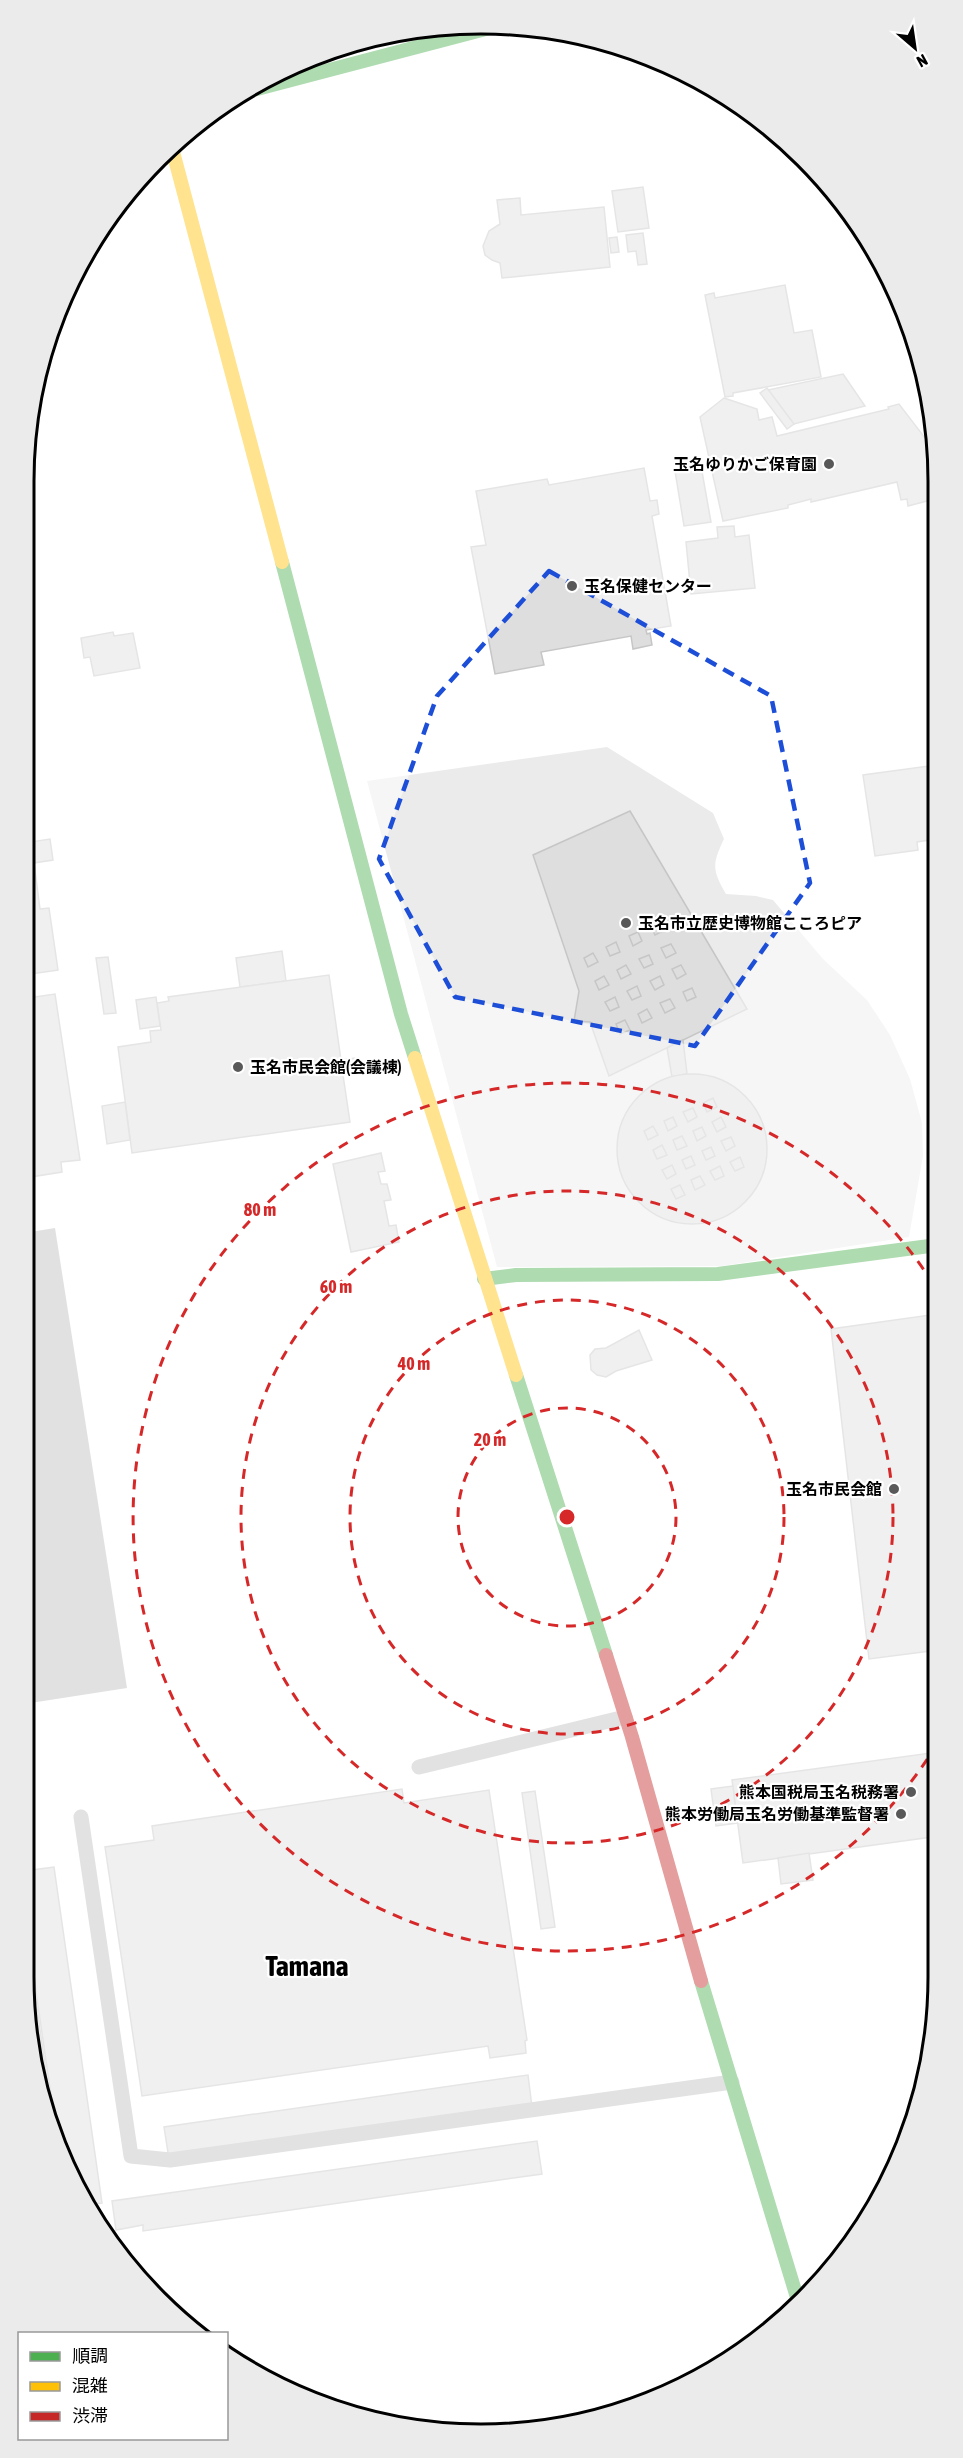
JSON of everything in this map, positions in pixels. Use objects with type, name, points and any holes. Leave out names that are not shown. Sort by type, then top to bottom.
[{"type":"street","points":[[280,83],[468,34]]},
{"type":"street","points":[[174,157],[401,1014],[625,1716],[796,2295]]},
{"type":"street","points":[[484,1279],[516,1275],[718,1274],[928,1246]]},
{"type":"lane","points":[[419,1767],[625,1716]]},
{"type":"lane","points":[[81,1817],[131,2156],[170,2160],[732,2082]]},
{"type":"highlighted area","points":[[549,571],[771,696],[810,883],[695,1046],[455,997],[379,859],[437,696]]},
{"type":"shaded area","points":[[607,747],[713,813],[724,839],[715,867],[726,894],[756,896],[773,900],[823,959],[867,1000],[890,1035],[910,1079],[922,1123],[923,1156],[909,1237],[722,1266],[497,1267],[367,781]]},
{"type":"shaded area","points":[[55,1228],[127,1688],[34,1702],[34,1231]]},
{"type":"building","points":[[643,187],[649,228],[618,232],[612,191]]},
{"type":"building","points":[[520,198],[521,215],[604,207],[610,267],[502,278],[500,263],[485,255],[483,246],[489,231],[500,224],[497,200]]},
{"type":"building","points":[[643,233],[647,264],[638,265],[636,251],[628,252],[626,235]]},
{"type":"building","points":[[617,237],[619,252],[611,253],[609,238]]},
{"type":"building","points":[[785,285],[794,333],[812,330],[821,377],[733,393],[733,396],[725,397],[705,295],[714,293],[715,298]]},
{"type":"building","points":[[843,374],[865,406],[794,424],[768,390]]},
{"type":"building","points":[[767,388],[794,424],[787,429],[760,393]]},
{"type":"building","points":[[724,398],[757,409],[759,420],[772,417],[777,436],[889,409],[888,407],[899,404],[927,440],[928,501],[908,506],[907,499],[901,500],[897,482],[811,502],[811,499],[788,505],[788,508],[723,521],[700,417]]},
{"type":"building","points":[[701,466],[711,522],[684,526],[675,471]]},
{"type":"building","name":"玉名保健センター","points":[[644,468],[650,501],[657,500],[659,514],[652,516],[671,626],[646,630],[647,634],[650,633],[652,645],[633,649],[631,636],[541,652],[544,665],[495,674],[471,547],[486,545],[476,491],[547,479],[549,485]]},
{"type":"building","points":[[734,526],[735,537],[749,535],[755,588],[691,594],[686,542],[718,538],[717,527]]},
{"type":"building","points":[[113,632],[114,636],[133,633],[140,668],[94,676],[90,657],[84,658],[81,638]]},
{"type":"building","points":[[928,766],[928,840],[917,842],[918,850],[875,856],[863,775]]},
{"type":"building","name":"玉名市立歴史博物館こころピア","points":[[630,811],[747,1009],[609,1076],[590,1022],[574,1021],[579,991],[533,855]]},
{"type":"building","points":[[50,839],[53,860],[34,863],[34,842]]},
{"type":"building","points":[[34,863],[40,909],[49,908],[58,970],[34,974]]},
{"type":"building","points":[[660,921],[665,930],[655,935],[650,925]]},
{"type":"building","points":[[638,932],[642,941],[633,946],[629,936]]},
{"type":"building","points":[[616,942],[620,952],[610,956],[606,947]]},
{"type":"building","points":[[671,944],[676,953],[666,958],[661,948]]},
{"type":"building","points":[[282,951],[286,981],[240,987],[236,958]]},
{"type":"building","points":[[593,953],[598,962],[588,967],[584,958]]},
{"type":"building","points":[[649,955],[653,964],[644,968],[639,959]]},
{"type":"building","points":[[108,957],[116,1013],[104,1014],[96,958]]},
{"type":"building","points":[[626,965],[631,974],[621,979],[617,970]]},
{"type":"building","points":[[681,965],[686,974],[677,979],[672,969]]},
{"type":"building","name":"玉名市民会館(会議棟)","points":[[329,975],[341,1060],[355,1058],[357,1073],[343,1075],[350,1122],[132,1153],[118,1047],[151,1042],[150,1031],[161,1030],[157,1003],[169,1001],[168,997]]},
{"type":"building","points":[[604,976],[609,985],[599,990],[595,981]]},
{"type":"building","points":[[660,976],[664,985],[655,990],[650,981]]},
{"type":"building","points":[[637,986],[641,996],[632,1000],[627,991]]},
{"type":"building","points":[[692,988],[696,997],[687,1001],[683,992]]},
{"type":"building","points":[[34,992],[35,997],[55,994],[80,1160],[61,1162],[62,1172],[34,1176]]},
{"type":"building","points":[[156,997],[160,1026],[140,1029],[136,1000]]},
{"type":"building","points":[[615,997],[619,1007],[610,1011],[605,1002]]},
{"type":"building","points":[[670,999],[675,1008],[665,1013],[660,1003]]},
{"type":"building","points":[[647,1009],[652,1018],[642,1023],[638,1014]]},
{"type":"building","points":[[625,1020],[630,1030],[620,1034],[616,1024]]},
{"type":"building","points":[[683,1040],[687,1074],[672,1077],[667,1048]]},
{"type":"building","points":[[692,1074],[707,1075],[721,1080],[745,1096],[761,1120],[766,1134],[766,1164],[761,1178],[745,1202],[721,1218],[707,1223],[692,1224],[677,1223],[663,1218],[639,1202],[623,1178],[618,1164],[617,1149],[618,1134],[623,1120],[639,1096],[663,1080],[677,1075]]},
{"type":"building","points":[[713,1098],[717,1107],[707,1112],[703,1103]]},
{"type":"building","points":[[125,1102],[130,1140],[107,1144],[102,1106]]},
{"type":"building","points":[[693,1108],[697,1117],[688,1122],[683,1112]]},
{"type":"building","points":[[673,1117],[677,1126],[668,1131],[664,1121]]},
{"type":"building","points":[[721,1117],[726,1127],[717,1132],[712,1122]]},
{"type":"building","points":[[653,1126],[658,1135],[648,1140],[644,1131]]},
{"type":"building","points":[[702,1127],[706,1136],[697,1141],[693,1131]]},
{"type":"building","points":[[682,1136],[687,1146],[677,1150],[673,1140]]},
{"type":"building","points":[[731,1137],[735,1146],[726,1151],[721,1141]]},
{"type":"building","points":[[662,1145],[667,1155],[657,1159],[653,1150]]},
{"type":"building","points":[[711,1147],[715,1156],[706,1160],[702,1151]]},
{"type":"building","points":[[381,1153],[385,1171],[378,1172],[381,1184],[387,1184],[391,1200],[384,1201],[389,1226],[396,1225],[399,1242],[351,1252],[333,1164]]},
{"type":"building","points":[[691,1156],[695,1165],[686,1169],[682,1160]]},
{"type":"building","points":[[740,1157],[744,1167],[735,1171],[730,1162]]},
{"type":"building","points":[[672,1165],[676,1174],[667,1179],[662,1170]]},
{"type":"building","points":[[720,1166],[724,1176],[715,1180],[710,1171]]},
{"type":"building","points":[[700,1176],[705,1185],[695,1190],[691,1180]]},
{"type":"building","points":[[680,1185],[685,1195],[676,1199],[671,1189]]},
{"type":"building","name":"玉名市民会館","points":[[928,1315],[928,1651],[869,1659],[831,1329]]},
{"type":"building","points":[[639,1330],[652,1360],[616,1371],[606,1377],[597,1375],[591,1370],[590,1355],[595,1349],[606,1348]]},
{"type":"building","points":[[928,1753],[928,1838],[743,1863],[732,1780]]},
{"type":"building","points":[[733,1786],[737,1823],[716,1826],[711,1789]]},
{"type":"building","points":[[402,1789],[404,1803],[489,1790],[527,2040],[525,2041],[526,2053],[490,2058],[488,2046],[142,2096],[105,1847],[154,1840],[152,1826]]},
{"type":"building","points":[[535,1791],[555,1927],[541,1929],[522,1793]]},
{"type":"building","points":[[809,1853],[813,1880],[781,1884],[778,1858]]},
{"type":"building","points":[[54,1867],[102,2203],[96,2204],[81,2174],[58,2120],[51,2096],[34,1978],[34,1870]]},
{"type":"building","points":[[34,1990],[47,2081],[38,2035]]},
{"type":"building","points":[[528,2075],[532,2107],[169,2159],[164,2127]]},
{"type":"building","points":[[537,2141],[542,2174],[143,2231],[143,2225],[116,2230],[112,2201]]},
{"type":"traffic: fast","points":[[281,83],[464,35]]},
{"type":"traffic: fast","points":[[282,562],[401,1014],[415,1058]]},
{"type":"traffic: fast","points":[[484,1279],[516,1275],[718,1274],[928,1246]]},
{"type":"traffic: fast","points":[[516,1375],[606,1655]]},
{"type":"traffic: fast","points":[[701,1981],[796,2295]]},
{"type":"traffic: slow","points":[[174,157],[282,562]]},
{"type":"traffic: slow","points":[[415,1058],[516,1375]]},
{"type":"traffic: jam","points":[[606,1655],[632,1737],[701,1981]]},
{"type":"place","name":"玉名ゆりかご保育園","points":[[829,464]]},
{"type":"place","name":"玉名保健センター","points":[[572,586]]},
{"type":"place","name":"玉名市立歴史博物館こころピア","points":[[626,923]]},
{"type":"place","name":"玉名市民会館(会議棟)","points":[[238,1067]]},
{"type":"place","name":"玉名市民会館","points":[[894,1489]]},
{"type":"place","name":"熊本国税局玉名税務署","points":[[911,1792]]},
{"type":"place","name":"熊本労働局玉名労働基準監督署","points":[[901,1814]]},
{"type":"district","name":"Tamana","points":[[307,1966]]}]
